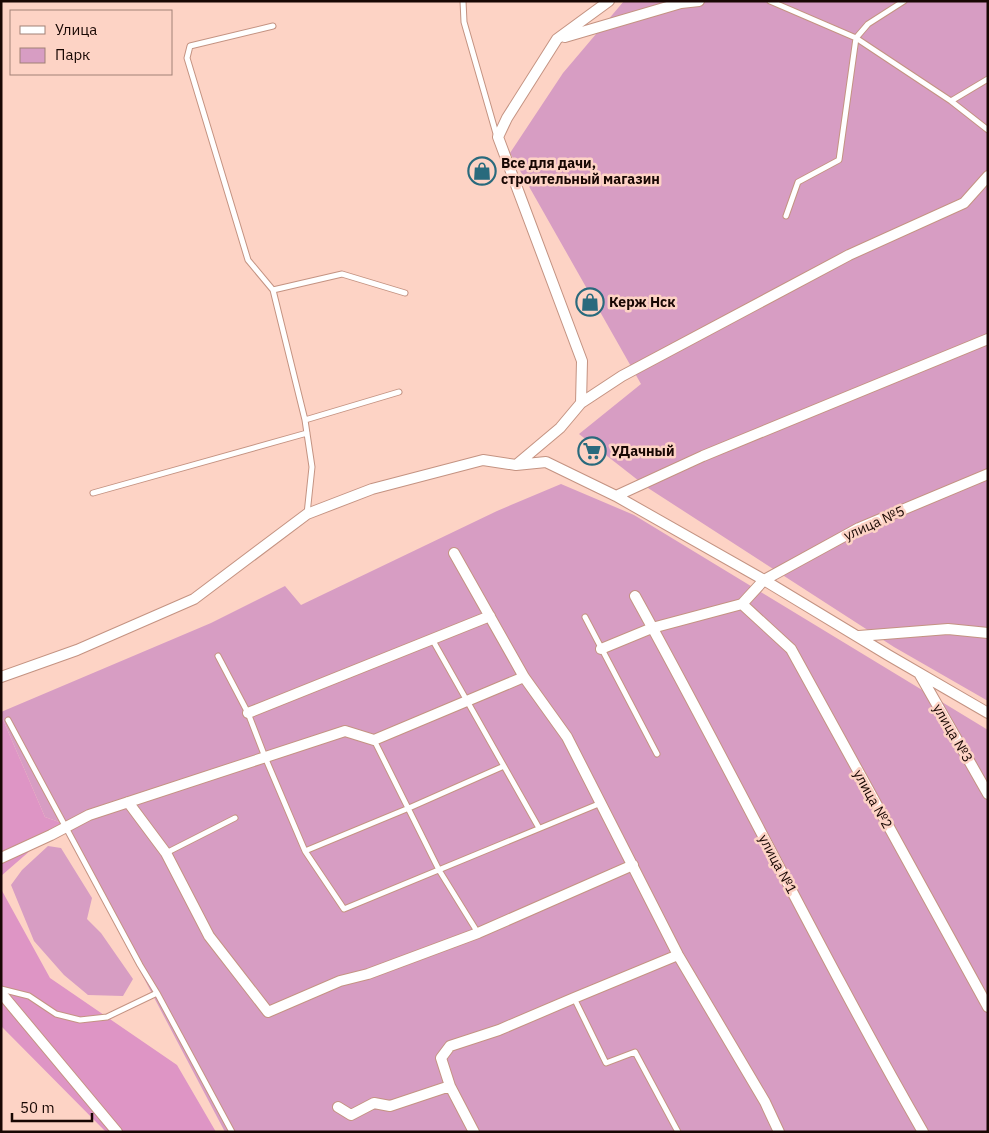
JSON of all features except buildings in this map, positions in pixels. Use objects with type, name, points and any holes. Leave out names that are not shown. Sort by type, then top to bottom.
[{"type":"street","points":[[581,403],[582,361],[498,137],[507,118],[557,39],[609,1]]},
{"type":"street","points":[[557,39],[682,2],[699,1]]},
{"type":"street","points":[[516,465],[560,428],[581,403],[622,376],[849,255],[964,204],[988,176]]},
{"type":"street","points":[[616,496],[702,456],[988,339]]},
{"type":"street","points":[[1,677],[77,650],[194,599],[307,514],[372,489],[483,460],[516,465],[546,462],[616,496],[764,580],[988,713]]},
{"type":"street","name":"улица №5","points":[[742,604],[764,580],[859,528],[988,474]]},
{"type":"street","points":[[454,553],[524,677],[567,737],[678,955],[764,1102],[779,1132]]},
{"type":"street","name":"улица №1","points":[[634,596],[875,1048],[923,1132]]},
{"type":"street","points":[[601,649],[652,628],[742,604]]},
{"type":"street","name":"улица №2","points":[[742,604],[790,649],[988,1007]]},
{"type":"street","points":[[248,713],[490,616]]},
{"type":"street","points":[[859,636],[948,629],[988,633]]},
{"type":"street","name":"улица №3","points":[[919,673],[988,794]]},
{"type":"street","points":[[1,858],[89,815],[345,731],[374,740],[524,677]]},
{"type":"street","points":[[128,802],[166,853],[210,936],[268,1012],[340,981],[368,974],[478,933],[633,865]]},
{"type":"street","points":[[474,1132],[450,1086],[441,1058],[450,1046],[500,1030],[678,955]]},
{"type":"street","points":[[1,991],[117,1132]]},
{"type":"street","points":[[338,1107],[351,1115],[374,1103],[390,1106],[450,1086]]},
{"type":"lane","points":[[463,1],[464,22],[498,137]]},
{"type":"lane","points":[[770,1],[856,38],[951,101],[988,130]]},
{"type":"lane","points":[[786,216],[798,182],[839,160],[856,38],[868,24],[904,1]]},
{"type":"lane","points":[[273,26],[190,46],[187,58],[248,260],[273,290],[307,433],[312,468],[307,514]]},
{"type":"lane","points":[[951,101],[988,79]]},
{"type":"lane","points":[[273,290],[342,274],[405,293]]},
{"type":"lane","points":[[305,420],[399,392]]},
{"type":"lane","points":[[93,493],[307,433]]},
{"type":"lane","points":[[585,617],[657,754]]},
{"type":"lane","points":[[432,639],[539,828]]},
{"type":"lane","points":[[218,656],[248,713],[264,757],[305,851],[344,909],[601,803]]},
{"type":"lane","points":[[8,720],[232,1132]]},
{"type":"lane","points":[[374,740],[439,870],[478,933]]},
{"type":"lane","points":[[305,851],[504,766]]},
{"type":"lane","points":[[166,853],[235,818]]},
{"type":"lane","points":[[1,991],[29,996],[56,1014],[80,1020],[107,1017],[157,993]]},
{"type":"lane","points":[[574,998],[606,1063],[635,1052],[678,1132]]},
{"type":"green space","points":[[624,1],[988,1],[988,701],[894,647],[648,488],[579,434],[641,384],[510,153],[563,73]]},
{"type":"green space","points":[[561,484],[634,515],[988,730],[988,1132],[225,1132],[62,823],[45,817],[1,712],[211,623],[285,586],[301,605],[497,511]]},
{"type":"green space","points":[[48,846],[61,848],[92,898],[87,919],[101,933],[133,979],[123,996],[88,995],[64,975],[34,941],[11,885],[22,870]]},
{"type":"shaded area","points":[[1,715],[45,817],[62,823],[1,876]]},
{"type":"shaded area","points":[[1,889],[50,978],[177,1065],[216,1132],[106,1132],[1,1026]]},
{"type":"place","name":"Все для дачи, строительный магазин","points":[[482,171]]},
{"type":"place","name":"Керж Нск","points":[[590,302]]},
{"type":"place","name":"УДачный","points":[[592,451]]}]
